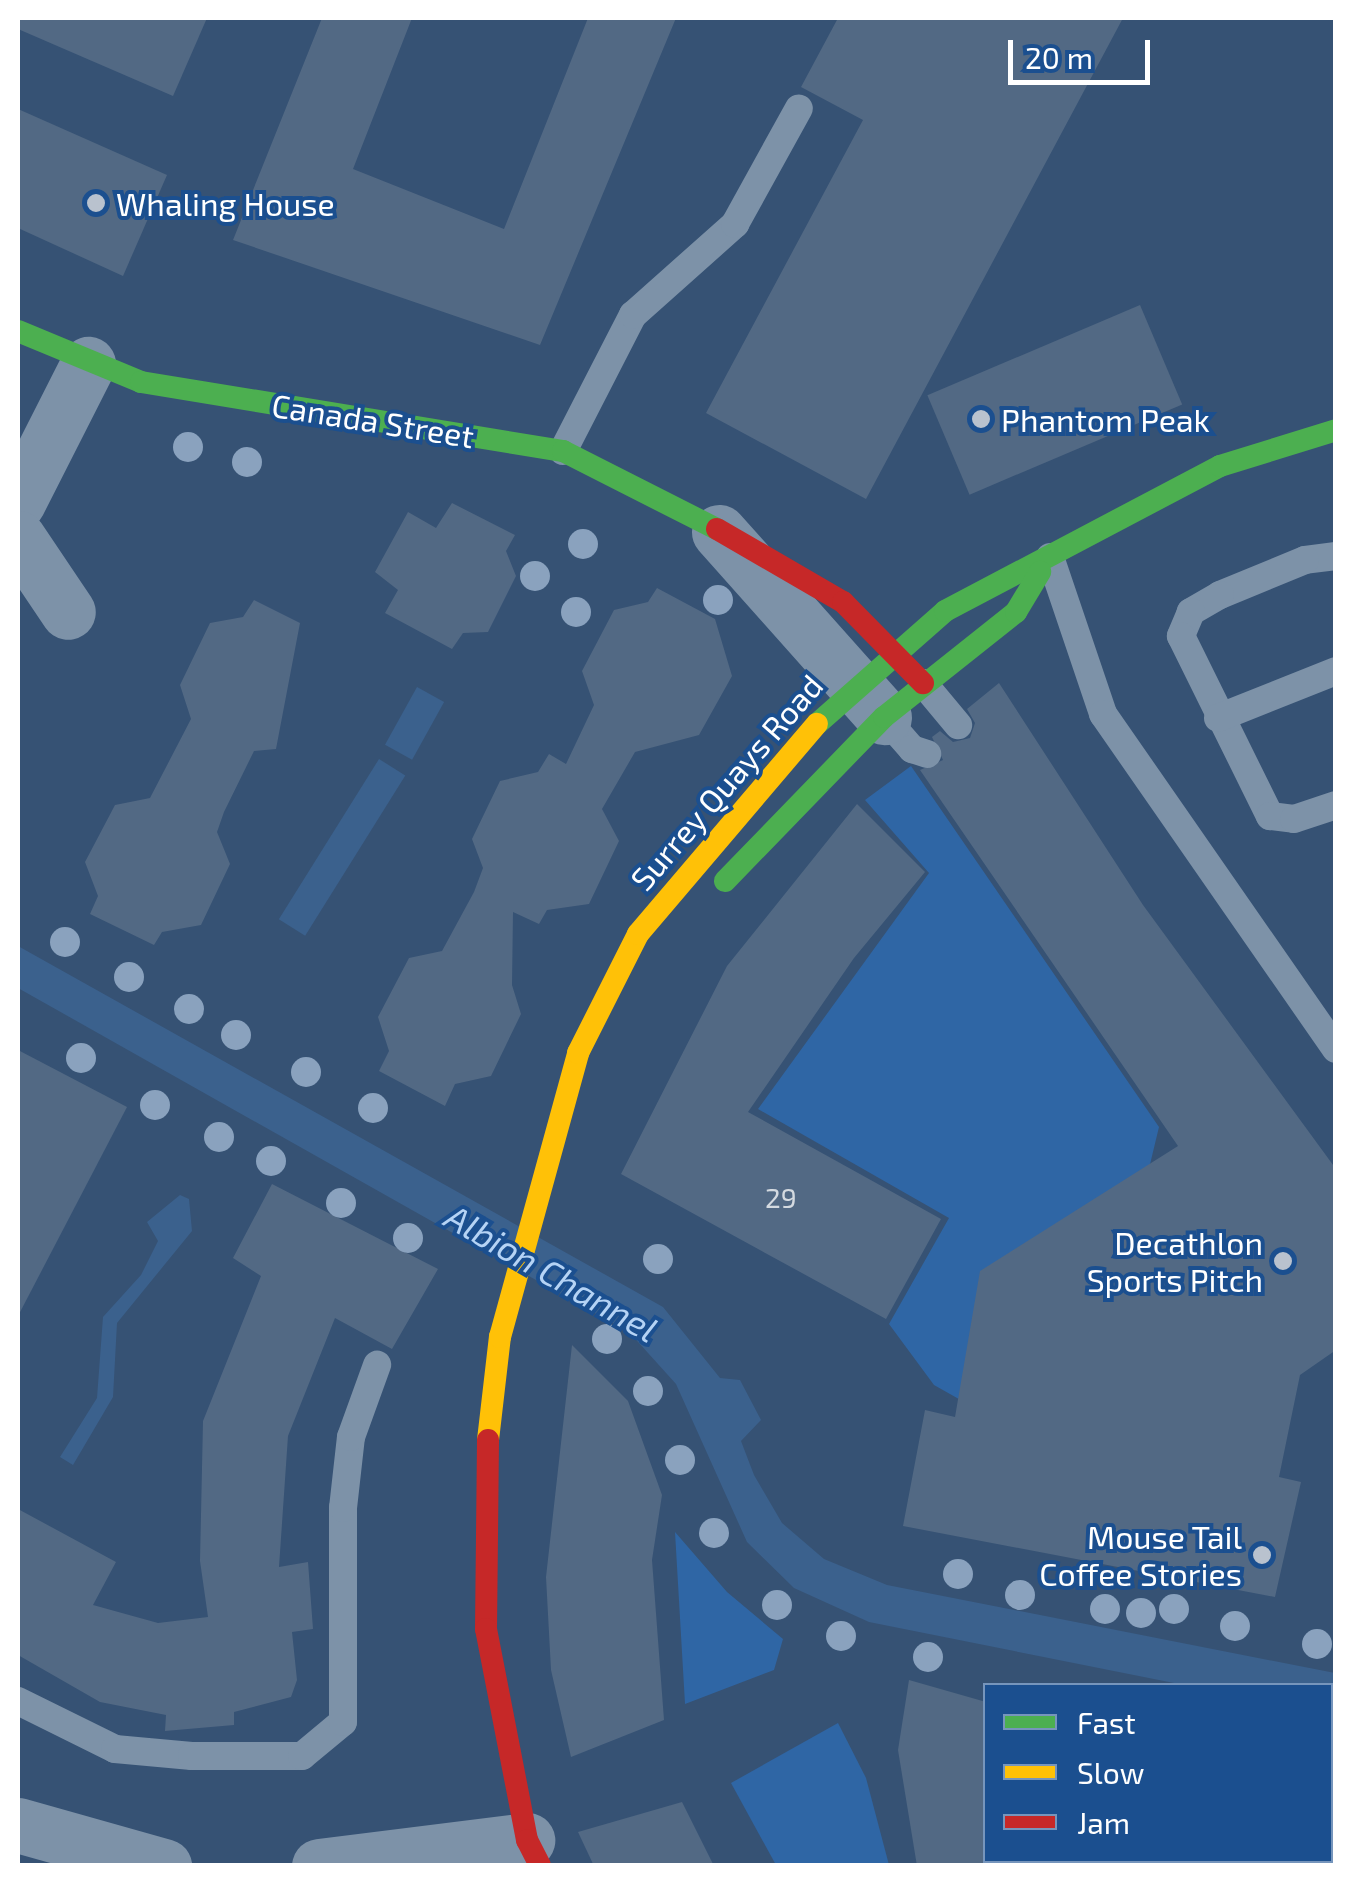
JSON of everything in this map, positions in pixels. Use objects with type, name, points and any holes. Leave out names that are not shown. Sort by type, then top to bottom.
[{"type":"street","name":"Canada Street","points":[[18,331],[88,364],[141,382],[563,452],[832,594],[894,650],[887,695]]},
{"type":"street","points":[[18,502],[88,364]]},
{"type":"street","name":"Surrey Quays Road","points":[[704,905],[887,695],[894,650],[944,610],[1220,466],[1336,430]]},
{"type":"street","name":"Canada Street","points":[[719,532],[887,695]]},
{"type":"street","points":[[18,538],[68,612]]},
{"type":"street","name":"Surrey Quays Road","points":[[534,1853],[486,1630],[486,1457],[500,1338],[578,1053],[638,934],[701,852],[887,695],[1016,612],[1050,557]]},
{"type":"street","name":"Surrey Quays Road","points":[[554,1136],[603,1064]]},
{"type":"street","points":[[18,1825],[94,1860],[164,1866]]},
{"type":"street","points":[[319,1866],[534,1853]]},
{"type":"lane","points":[[563,452],[633,315],[736,224],[799,108]]},
{"type":"lane","points":[[1336,556],[1305,560],[1191,612],[1181,636],[1218,718],[1270,816],[1294,819],[1336,805]]},
{"type":"lane","points":[[1050,557],[1103,714],[1336,1049]]},
{"type":"lane","points":[[1218,718],[1336,671]]},
{"type":"lane","points":[[887,695],[958,725]]},
{"type":"lane","points":[[887,695],[912,750],[928,754]]},
{"type":"lane","points":[[18,1702],[115,1749],[192,1756],[302,1756],[343,1722],[343,1508],[352,1437],[377,1365]]},
{"type":"shaded area","points":[[911,766],[1159,1127],[1146,1181],[989,1416],[934,1385],[889,1324],[949,1218],[758,1109],[929,873],[865,800]]},
{"type":"shaded area","points":[[675,1532],[727,1592],[783,1639],[774,1670],[685,1704]]},
{"type":"shaded area","points":[[838,1723],[866,1778],[889,1865],[776,1865],[731,1783]]},
{"type":"water","points":[[417,687],[444,702],[412,760],[385,745]]},
{"type":"water","points":[[379,759],[405,775],[305,936],[279,919]]},
{"type":"water","name":"Albion Channel","points":[[18,946],[663,1307],[720,1378],[740,1380],[761,1420],[741,1441],[754,1475],[782,1523],[824,1559],[887,1585],[1335,1673],[1335,1767],[1333,1683],[1174,1683],[869,1622],[794,1588],[747,1542],[676,1384],[630,1333],[18,988]]},
{"type":"water","points":[[180,1195],[189,1199],[192,1231],[117,1323],[113,1397],[73,1465],[60,1457],[97,1398],[103,1317],[141,1275],[158,1241],[147,1222]]},
{"type":"building","points":[[18,18],[207,18],[173,96],[18,29]]},
{"type":"building","points":[[322,18],[412,18],[353,169],[504,229],[588,18],[676,18],[540,345],[233,240]]},
{"type":"building","points":[[838,18],[1123,18],[866,499],[706,413],[863,120],[801,87]]},
{"type":"building","name":"Whaling House","points":[[18,109],[167,175],[123,276],[18,228]]},
{"type":"building","points":[[1140,305],[1182,404],[970,495],[927,395]]},
{"type":"building","points":[[452,503],[515,535],[506,551],[516,576],[488,632],[463,633],[452,649],[385,613],[398,590],[375,572],[408,512],[436,528]]},
{"type":"building","points":[[657,588],[715,619],[732,676],[699,735],[635,752],[602,809],[619,841],[589,904],[547,910],[539,924],[513,912],[512,985],[521,1014],[491,1076],[455,1084],[445,1106],[379,1071],[389,1051],[378,1017],[409,958],[442,951],[474,892],[483,868],[472,839],[500,781],[538,772],[549,754],[566,764],[594,705],[582,671],[614,610],[648,602]]},
{"type":"building","points":[[254,600],[300,623],[276,749],[254,751],[224,812],[217,832],[230,864],[201,925],[162,932],[154,945],[90,914],[98,896],[85,862],[115,805],[150,798],[191,719],[180,685],[210,623],[243,617]]},
{"type":"building","points":[[999,683],[1143,905],[1336,1169],[1336,1350],[1300,1375],[1279,1477],[1301,1482],[1275,1597],[903,1526],[925,1410],[955,1417],[980,1271],[1178,1146],[920,770],[943,760],[932,737],[940,731],[953,742],[970,738],[975,723],[967,709]]},
{"type":"building","points":[[857,804],[925,872],[854,958],[748,1112],[941,1219],[886,1319],[621,1174],[727,966]]},
{"type":"building","points":[[18,1050],[127,1107],[18,1316]]},
{"type":"building","points":[[272,1184],[438,1269],[392,1349],[335,1318],[288,1436],[279,1567],[308,1562],[313,1629],[292,1632],[297,1680],[291,1697],[234,1712],[234,1725],[165,1731],[166,1715],[100,1702],[18,1655],[18,1509],[116,1562],[93,1605],[158,1623],[208,1617],[200,1561],[203,1421],[261,1276],[233,1258]]},
{"type":"building","points":[[572,1345],[628,1401],[662,1495],[652,1560],[664,1720],[571,1757],[551,1670],[546,1577]]},
{"type":"building","points":[[909,1680],[983,1701],[986,1866],[917,1866],[898,1750]]},
{"type":"building","points":[[682,1802],[714,1866],[594,1866],[578,1832]]},
{"type":"traffic: fast","points":[[18,331],[141,382],[563,451],[717,529]]},
{"type":"traffic: fast","points":[[817,724],[945,611],[1220,466],[1336,430]]},
{"type":"traffic: fast","points":[[725,881],[884,717],[1016,612],[1040,572]]},
{"type":"traffic: slow","points":[[488,1440],[500,1337],[578,1053],[638,934],[817,724]]},
{"type":"traffic: jam","points":[[717,529],[843,602],[923,683]]},
{"type":"traffic: jam","points":[[488,1440],[486,1629],[527,1840],[540,1866]]},
{"type":"place","name":"Whaling House","points":[[96,203]]},
{"type":"place","name":"Phantom Peak","points":[[981,419]]},
{"type":"place","name":"Decathlon Sports Pitch","points":[[1283,1261]]},
{"type":"place","name":"Mouse Tail Coffee Stories","points":[[1262,1555]]}]
